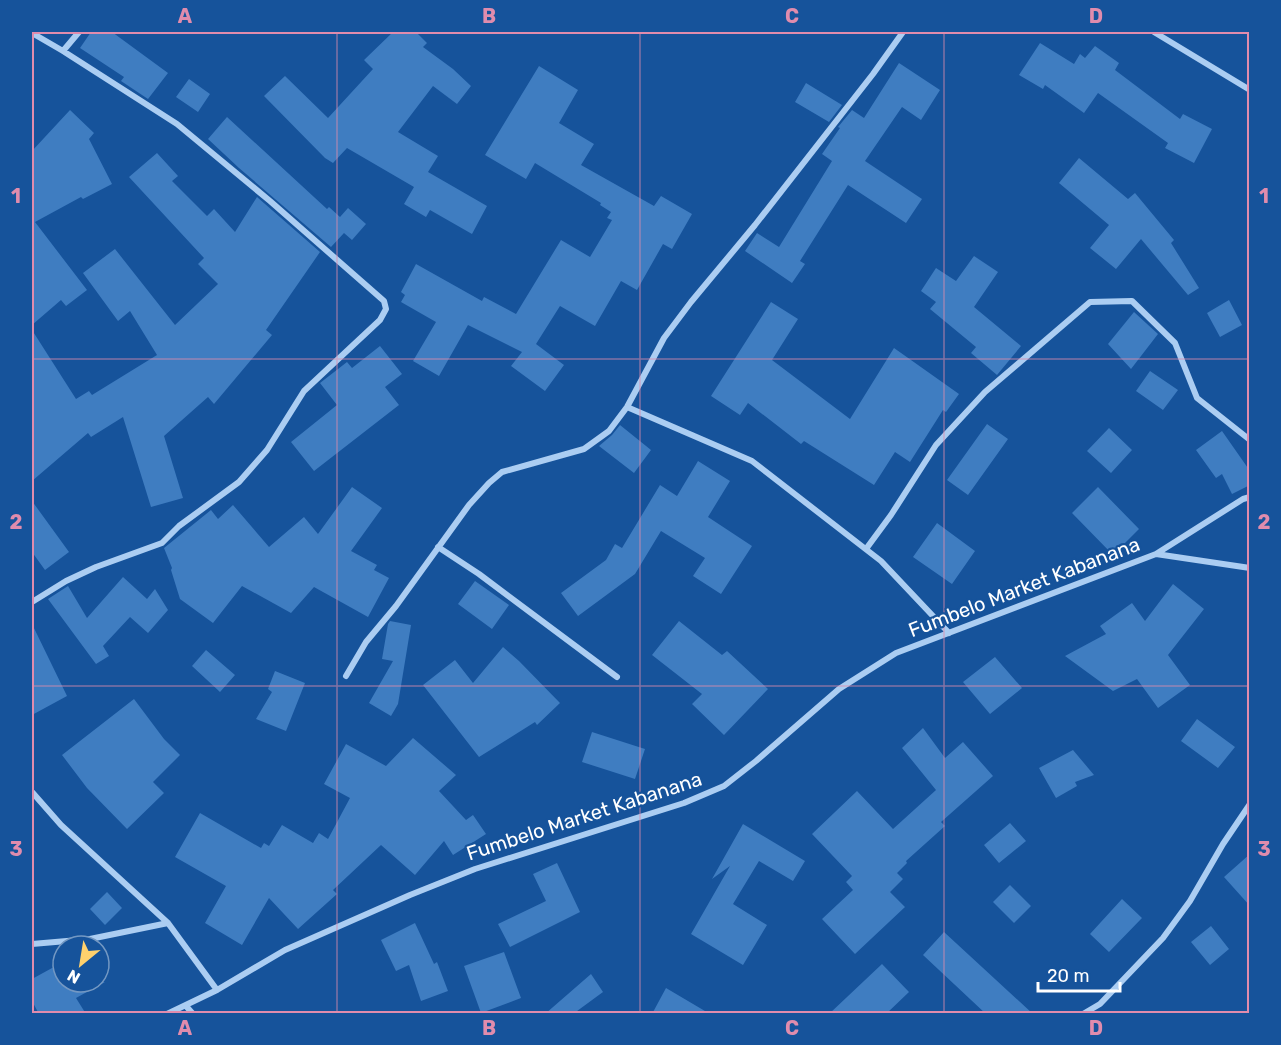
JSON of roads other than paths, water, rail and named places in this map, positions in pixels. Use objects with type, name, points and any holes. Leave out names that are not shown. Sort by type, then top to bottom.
[{"type":"street","points":[[63,51],[79,32]]},
{"type":"street","points":[[345,675],[366,642],[390,614],[469,505],[501,472],[584,448],[609,431],[627,407],[664,338],[873,74],[903,32]]},
{"type":"street","points":[[1154,32],[1250,90]]},
{"type":"street","points":[[32,33],[177,124],[348,269],[384,301],[386,309],[380,320],[304,391],[267,450],[239,482],[201,509],[162,543],[96,567],[32,602]]},
{"type":"street","points":[[866,549],[936,445],[985,392],[1089,302],[1132,301],[1175,343],[1197,398],[1250,440]]},
{"type":"street","points":[[627,407],[752,461],[881,561],[949,633]]},
{"type":"street","name":"Fumbelo Market Kabanana","points":[[167,1014],[217,990],[285,950],[475,868],[684,803],[724,786],[839,689],[897,653],[1156,554],[1243,499],[1250,497]]},
{"type":"street","points":[[438,547],[617,677]]},
{"type":"street","points":[[1156,554],[1250,568]]},
{"type":"street","points":[[32,792],[61,825],[168,923],[217,990]]},
{"type":"street","points":[[1083,1014],[1100,1004],[1163,938],[1190,901],[1223,844],[1250,804]]},
{"type":"street","points":[[32,944],[90,939],[168,923]]},
{"type":"street","points":[[186,1006],[193,1014]]}]
